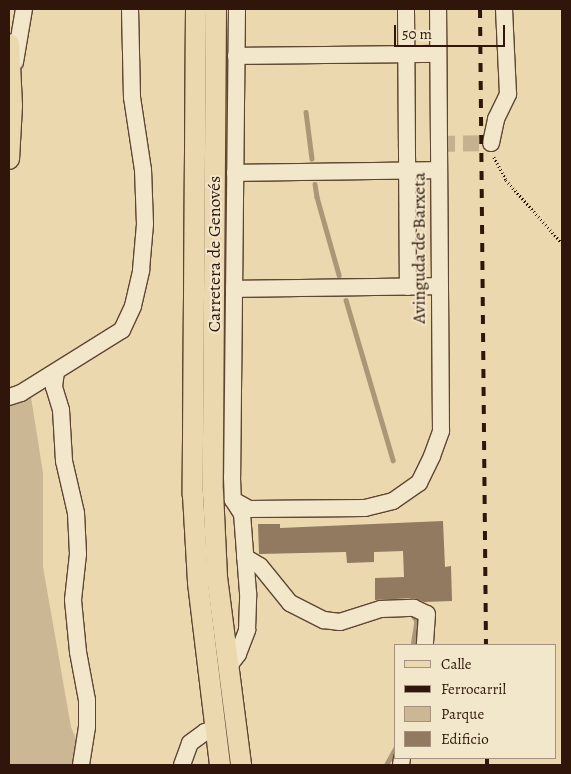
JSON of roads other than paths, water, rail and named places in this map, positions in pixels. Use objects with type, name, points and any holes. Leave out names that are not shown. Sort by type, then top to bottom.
[{"type":"main road","points":[[196,9],[193,495],[198,583],[220,765]]},
{"type":"main road","points":[[216,9],[213,492],[217,577],[241,765]]},
{"type":"main road","points":[[9,44],[12,82],[9,159]]},
{"type":"street","points":[[12,82],[24,9]]},
{"type":"street","points":[[9,397],[21,393],[122,330],[133,306],[141,270],[145,224],[143,170],[132,96],[130,9]]},
{"type":"street","name":"Carretera de Genovés","points":[[228,667],[238,654],[247,630],[248,593],[242,514],[233,500],[237,9]]},
{"type":"street","points":[[406,9],[408,287]]},
{"type":"street","name":"Avinguda de Barxeta","points":[[233,500],[250,509],[365,508],[393,501],[419,483],[441,431],[438,9]]},
{"type":"street","points":[[491,143],[496,120],[508,94],[504,9]]},
{"type":"street","points":[[236,56],[438,54]]},
{"type":"street","points":[[235,173],[439,170]]},
{"type":"street","points":[[234,289],[440,286]]},
{"type":"street","points":[[56,372],[54,387],[61,410],[64,461],[76,513],[78,554],[73,600],[78,652],[87,700],[87,726],[81,765]]},
{"type":"street","points":[[213,492],[233,500]]},
{"type":"street","points":[[246,557],[260,566],[290,603],[324,620],[340,622],[381,609],[414,608],[421,611],[427,614],[425,644]]},
{"type":"street","points":[[182,765],[190,743],[205,732],[216,729]]},
{"type":"waterway","points":[[306,112],[312,159]]},
{"type":"waterway","points":[[315,184],[339,275]]},
{"type":"waterway","points":[[346,300],[393,460]]},
{"type":"waterway","points":[[412,614],[417,621],[413,644]]},
{"type":"waterway","points":[[386,765],[394,751]]},
{"type":"tunnel","points":[[439,144],[491,143]]},
{"type":"railway","points":[[480,9],[486,644]]},
{"type":"railway","points":[[487,759],[487,765]]}]
